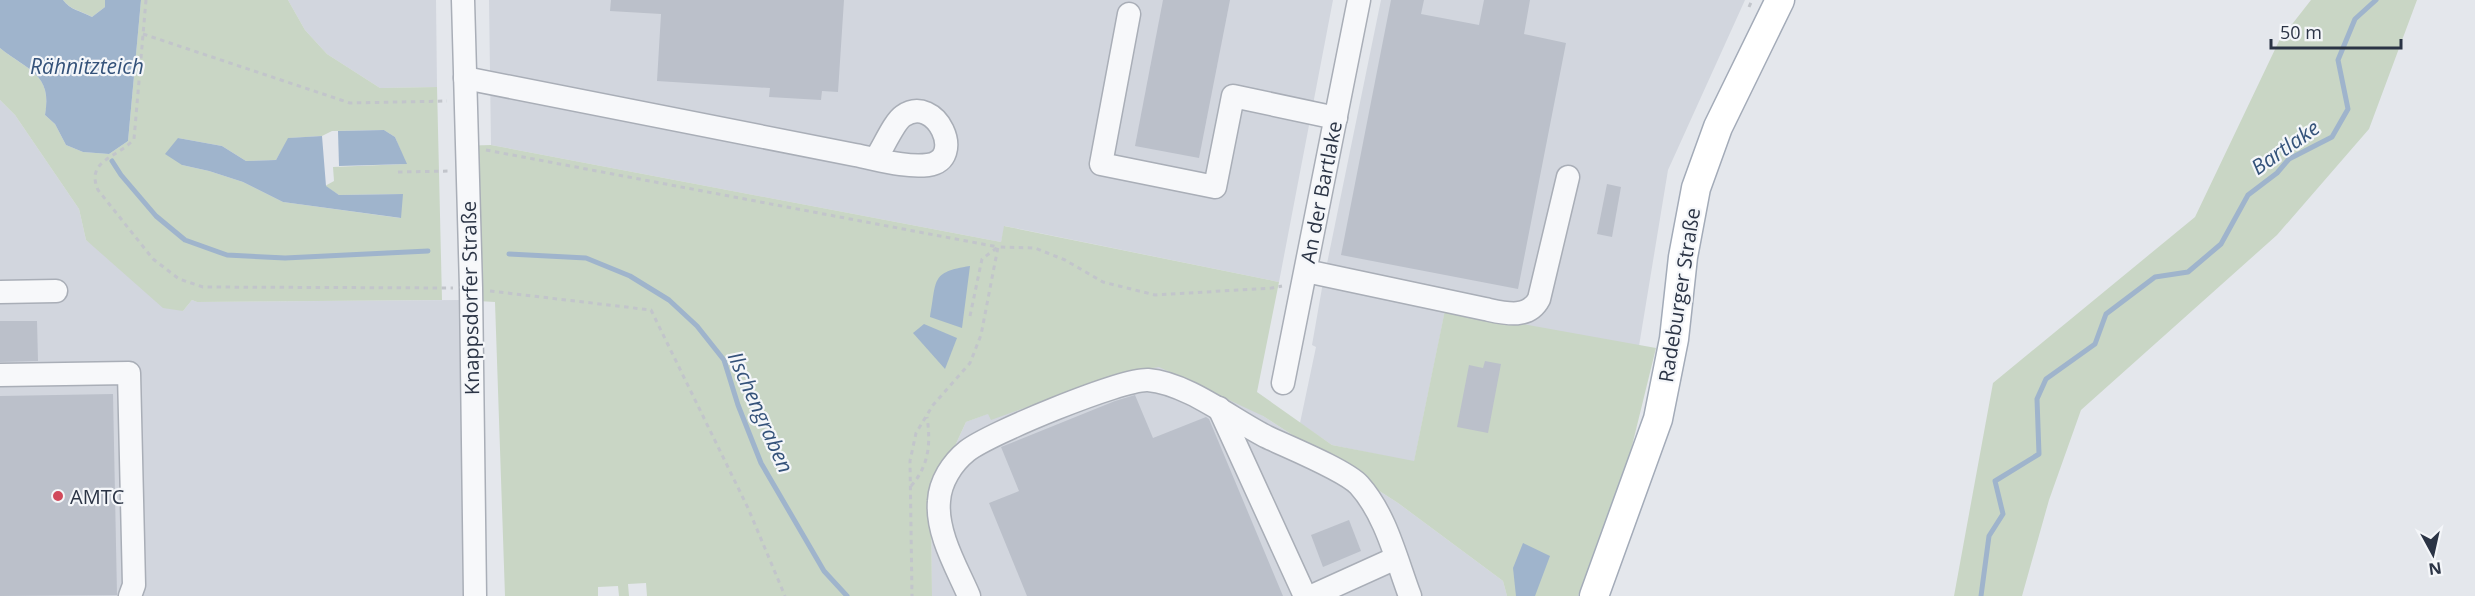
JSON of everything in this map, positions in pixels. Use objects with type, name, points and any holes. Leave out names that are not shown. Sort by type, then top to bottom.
[{"type":"main road","name":"Radeburger Straße","points":[[1594,596],[1658,419],[1674,339],[1683,257],[1696,188],[1718,127],[1780,0]]},
{"type":"street","name":"Knappsdorfer Straße","points":[[463,0],[471,288],[475,596]]},
{"type":"street","name":"An der Bartlake","points":[[1283,383],[1359,0]]},
{"type":"street","points":[[1129,14],[1101,164],[1215,187],[1233,96],[1336,118]]},
{"type":"street","points":[[465,89],[876,158]]},
{"type":"street","points":[[1305,276],[1502,312],[1522,312],[1534,306],[1539,299],[1568,177]]},
{"type":"street","points":[[0,292],[56,291]]},
{"type":"street","points":[[0,375],[129,373],[134,585],[130,596]]},
{"type":"street","points":[[969,596],[941,529],[938,502],[948,471],[967,451],[1001,432],[1124,383],[1148,380],[1174,387],[1219,408],[1264,435],[1358,483],[1376,506],[1410,596]]},
{"type":"street","points":[[1219,408],[1305,596]]},
{"type":"street","points":[[1312,596],[1396,558]]},
{"type":"path","points":[[146,0],[134,139],[129,145],[99,165],[94,171],[93,180],[98,190],[153,259],[179,279],[203,287],[471,288],[651,310],[743,498],[785,596]]},
{"type":"path","points":[[142,34],[350,103],[465,89]]},
{"type":"path","points":[[466,149],[487,150],[998,247],[1035,248],[1065,260],[1103,282],[1155,295],[1272,288],[1305,276]]},
{"type":"path","points":[[399,172],[433,171]]},
{"type":"path","points":[[969,316],[982,259],[998,247]]},
{"type":"path","points":[[912,596],[910,461],[916,433],[933,405],[970,363],[981,334],[998,247]]},
{"type":"path","points":[[910,488],[921,476],[928,457],[930,435],[927,415]]},
{"type":"shaded area","points":[[288,0],[436,0],[437,87],[380,88],[327,54],[305,30]]},
{"type":"shaded area","points":[[489,0],[1333,0],[1279,282],[1005,226],[1001,242],[491,145]]},
{"type":"shaded area","points":[[1381,0],[1745,0],[1668,170],[1639,346],[1445,311],[1414,462],[1332,445],[1300,423],[1316,347],[1312,345],[1322,288]]},
{"type":"shaded area","name":"AMTC","points":[[0,100],[15,115],[79,209],[86,240],[183,311],[192,300],[197,302],[461,300],[463,596],[0,596]]},
{"type":"shaded area","points":[[1159,349],[1398,503],[1503,581],[1507,596],[932,596],[931,498],[966,422]]},
{"type":"green space","points":[[63,0],[105,0],[105,7],[92,17],[73,8]]},
{"type":"green space","points":[[141,0],[288,0],[305,30],[327,54],[380,88],[437,87],[442,300],[197,302],[192,300],[183,311],[163,308],[86,240],[79,209],[15,115],[0,100],[0,48],[36,74],[45,90],[45,115],[55,124],[66,145],[83,152],[109,154],[128,141]],"holes":[[[384,130],[395,137],[406,164],[333,167],[334,181],[325,186],[339,195],[402,194],[400,218],[283,202],[243,182],[182,165],[178,138],[222,146],[246,161],[276,160],[289,138],[322,136],[332,131]]]},
{"type":"green space","points":[[2311,0],[2417,0],[2369,129],[2277,235],[2081,410],[2049,500],[2022,596],[1954,596],[1993,383],[2195,217],[2279,41]]},
{"type":"green space","points":[[491,145],[1001,242],[1004,226],[1279,282],[1257,392],[1332,445],[1414,461],[1445,310],[1656,348],[1631,450],[1578,596],[1507,596],[1503,581],[1398,503],[1263,416],[1159,367],[1122,373],[991,420],[988,414],[966,422],[931,498],[932,596],[647,596],[646,583],[628,584],[629,596],[619,596],[618,586],[598,587],[598,596],[505,596],[495,302],[461,300],[458,146]]},
{"type":"water","name":"Rähnitzteich","points":[[0,0],[63,0],[72,8],[92,17],[105,7],[105,0],[141,0],[128,141],[109,154],[83,152],[66,145],[55,124],[45,115],[45,90],[36,74],[0,48]]},
{"type":"water","points":[[384,130],[395,137],[407,164],[339,166],[338,131]]},
{"type":"water","points":[[322,136],[326,186],[339,195],[403,194],[401,218],[283,202],[243,182],[182,165],[165,154],[178,138],[222,146],[246,161],[276,160],[288,138]]},
{"type":"water","points":[[970,266],[962,328],[930,317],[938,280],[948,271]]},
{"type":"water","points":[[924,324],[957,338],[945,369],[913,333]]},
{"type":"water","points":[[1523,543],[1550,556],[1535,596],[1516,596],[1513,568]]},
{"type":"building","points":[[611,0],[844,0],[838,92],[822,91],[821,100],[769,97],[770,88],[657,81],[661,14],[610,11]]},
{"type":"building","points":[[1163,0],[1230,0],[1199,158],[1135,146]]},
{"type":"building","points":[[1391,0],[1424,0],[1421,14],[1479,25],[1484,0],[1530,0],[1524,34],[1566,43],[1518,289],[1341,255]]},
{"type":"building","points":[[1607,184],[1621,187],[1612,237],[1597,234]]},
{"type":"building","points":[[0,321],[37,321],[38,361],[0,362]]},
{"type":"building","points":[[1485,361],[1501,364],[1488,433],[1457,427],[1469,365],[1483,368]]},
{"type":"building","name":"AMTC","points":[[113,394],[117,595],[0,596],[0,396]]},
{"type":"building","points":[[1135,395],[1153,438],[1206,417],[1209,419],[1283,596],[1027,596],[989,503],[1019,491],[1001,447]]},
{"type":"building","points":[[1349,520],[1361,551],[1323,567],[1311,535]]},
{"type":"waterway","name":"Bartlake","points":[[1981,596],[1989,536],[2003,514],[1995,481],[2039,454],[2037,399],[2046,379],[2095,344],[2106,314],[2155,277],[2188,272],[2221,244],[2248,195],[2277,173],[2289,159],[2332,137],[2348,109],[2338,60],[2355,19],[2376,0]]},
{"type":"waterway","name":"Ilschengraben","points":[[112,161],[156,216],[185,240],[227,255],[285,258],[428,251]]},
{"type":"waterway","name":"Ilschengraben","points":[[509,254],[586,258],[630,276],[669,300],[697,326],[724,360],[738,405],[761,463],[824,571],[847,596]]},
{"type":"place","name":"AMTC","points":[[58,496]]}]
